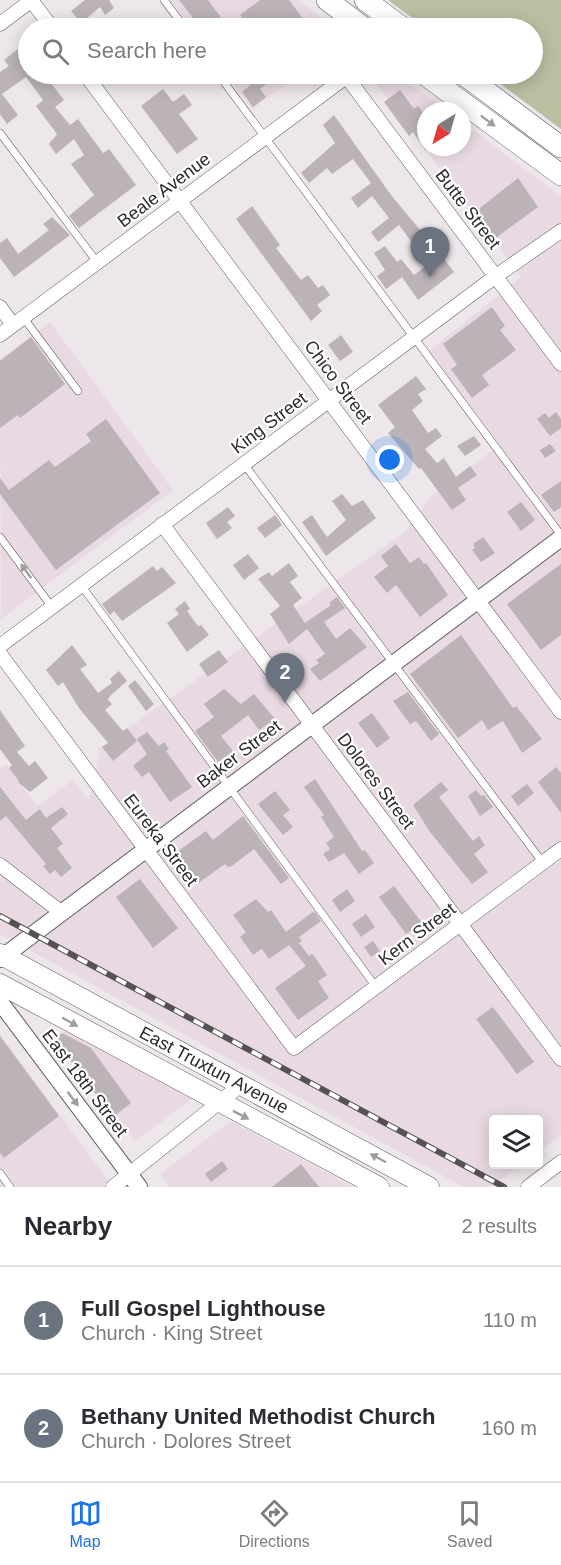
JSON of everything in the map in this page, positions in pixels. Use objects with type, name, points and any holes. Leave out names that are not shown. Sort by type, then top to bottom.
[{"type":"main road","points":[[327,0],[351,18]]},
{"type":"main road","points":[[365,0],[389,18]]},
{"type":"main road","points":[[438,84],[561,175]]},
{"type":"main road","points":[[476,84],[561,147]]},
{"type":"main road","name":"East Truxtun Avenue","points":[[1,956],[429,1187]]},
{"type":"main road","name":"East Truxtun Avenue","points":[[0,984],[378,1187]]},
{"type":"street","points":[[0,24],[31,0],[44,18]]},
{"type":"street","name":"Chico Street","points":[[93,84],[561,712]]},
{"type":"street","name":"Beale Avenue","points":[[0,334],[336,84]]},
{"type":"street","name":"Butte Street","points":[[355,84],[561,364]]},
{"type":"street","name":"King Street","points":[[0,645],[495,276],[561,231]]},
{"type":"street","points":[[0,306],[18,321]]},
{"type":"street","name":"Dolores Street","points":[[162,524],[561,1059]]},
{"type":"street","name":"Baker Street","points":[[1,956],[62,913],[145,848],[561,536]]},
{"type":"street","name":"Eureka Street","points":[[0,654],[294,1048]]},
{"type":"street","name":"Kern Street","points":[[294,1048],[561,849]]},
{"type":"street","points":[[0,865],[62,913]]},
{"type":"street","name":"East 18th Street","points":[[0,1002],[134,1181]]},
{"type":"street","points":[[113,1187],[134,1181],[218,1103],[241,1085]]},
{"type":"street","points":[[528,1187],[561,1162]]},
{"type":"lane","points":[[164,0],[178,18]]},
{"type":"lane","points":[[225,84],[561,536]]},
{"type":"lane","points":[[0,133],[97,262]]},
{"type":"lane","points":[[18,321],[78,391]]},
{"type":"lane","points":[[244,463],[543,862]]},
{"type":"lane","points":[[0,537],[52,606]]},
{"type":"lane","points":[[81,585],[376,987]]},
{"type":"lane","points":[[0,1173],[10,1187]]},
{"type":"shaded area","points":[[170,0],[298,0],[322,18],[184,18]]},
{"type":"shaded area","points":[[233,84],[286,84],[252,109]]},
{"type":"shaded area","points":[[376,84],[410,84],[435,102],[417,102],[417,138]]},
{"type":"shaded area","points":[[471,129],[561,196],[561,1135],[543,1148],[543,1115],[489,1115],[489,1169],[515,1169],[490,1187],[464,1187],[0,934],[0,768],[6,764],[37,806],[73,780],[89,801],[100,748],[405,532],[431,496],[493,450],[424,355],[521,277],[430,156],[471,156]]},
{"type":"shaded area","points":[[50,322],[173,490],[1,619],[0,359]]},
{"type":"shaded area","points":[[65,1031],[192,1099],[135,1141],[57,1037]]},
{"type":"shaded area","points":[[0,1035],[22,1064],[113,1187],[0,1187]]},
{"type":"shaded area","points":[[231,1121],[353,1187],[169,1187],[160,1174]]},
{"type":"green space","points":[[388,0],[561,0],[561,129],[500,84],[543,84],[543,18],[412,18]]},
{"type":"building","points":[[85,0],[109,0],[114,8],[105,15],[100,7],[87,18],[77,18],[71,11]]},
{"type":"building","points":[[179,0],[208,0],[221,18],[193,18]]},
{"type":"building","points":[[260,0],[289,0],[302,18],[242,18],[240,15]]},
{"type":"building","points":[[18,49],[18,83],[2,94],[18,115],[7,124],[0,114],[0,72],[9,66],[4,60]]},
{"type":"building","points":[[31,84],[52,84],[64,100],[55,107],[70,125],[78,119],[103,153],[109,149],[136,185],[79,228],[69,216],[94,195],[71,164],[84,155],[74,139],[56,154],[49,144],[57,134],[36,106],[43,100]]},
{"type":"building","points":[[252,84],[266,84],[260,89],[266,97],[253,107],[242,92]]},
{"type":"building","points":[[163,89],[173,102],[184,94],[192,105],[179,114],[198,139],[177,154],[141,106]]},
{"type":"building","points":[[400,90],[414,109],[417,107],[417,138],[413,132],[409,136],[384,102]]},
{"type":"building","points":[[334,115],[391,195],[425,236],[413,244],[399,225],[378,242],[371,232],[389,218],[372,196],[358,208],[351,198],[371,183],[353,159],[332,174],[327,168],[309,183],[301,173],[335,143],[323,125]]},
{"type":"building","points":[[518,178],[538,207],[489,243],[470,216]]},
{"type":"building","points":[[252,206],[280,245],[276,248],[301,280],[308,275],[318,288],[323,285],[330,295],[317,305],[322,311],[311,321],[236,219]]},
{"type":"building","points":[[52,217],[70,235],[14,277],[0,258],[0,243],[7,238],[18,254],[49,230],[43,224]]},
{"type":"building","points":[[385,246],[397,262],[401,259],[414,275],[441,255],[454,272],[418,300],[402,277],[386,289],[377,276],[385,270],[374,253]]},
{"type":"building","points":[[492,307],[505,326],[500,330],[516,350],[482,375],[489,385],[472,398],[451,369],[457,365],[443,344]]},
{"type":"building","points":[[341,335],[353,352],[340,361],[328,345]]},
{"type":"building","points":[[31,337],[65,384],[20,418],[18,415],[0,428],[0,361]]},
{"type":"building","points":[[416,376],[426,389],[418,394],[423,401],[412,410],[428,433],[436,428],[442,436],[425,449],[437,463],[444,458],[456,477],[470,466],[477,475],[458,488],[466,500],[452,510],[421,468],[419,469],[388,433],[395,427],[378,405]]},
{"type":"building","points":[[556,412],[561,419],[561,428],[550,436],[537,419],[545,413],[549,418]]},
{"type":"building","points":[[106,419],[160,493],[56,570],[0,494],[0,478],[9,490],[49,460],[55,467],[91,441],[86,434]]},
{"type":"building","points":[[474,436],[481,445],[465,456],[457,446]]},
{"type":"building","points":[[550,444],[556,451],[545,458],[540,450]]},
{"type":"building","points":[[561,481],[561,507],[554,512],[541,495]]},
{"type":"building","points":[[342,494],[352,506],[363,500],[376,518],[326,556],[302,522],[312,515],[327,537],[346,520],[332,501]]},
{"type":"building","points":[[521,502],[535,520],[521,531],[507,512]]},
{"type":"building","points":[[228,507],[235,516],[227,522],[232,528],[217,539],[206,523]]},
{"type":"building","points":[[275,515],[282,525],[265,538],[257,528]]},
{"type":"building","points":[[483,537],[495,553],[481,562],[472,550],[475,548],[473,544]]},
{"type":"building","points":[[396,544],[410,563],[419,557],[424,564],[426,563],[448,595],[420,617],[396,585],[387,593],[374,577],[388,566],[381,556]]},
{"type":"building","points":[[248,554],[259,568],[244,580],[233,565]]},
{"type":"building","points":[[289,563],[298,576],[290,582],[302,598],[293,605],[305,623],[331,605],[329,603],[337,597],[345,608],[324,622],[336,639],[350,628],[367,647],[320,681],[310,669],[319,663],[316,660],[325,654],[307,629],[289,644],[270,614],[280,606],[258,579],[269,572],[272,576]]},
{"type":"building","points":[[561,564],[561,635],[541,650],[507,604]]},
{"type":"building","points":[[153,566],[157,571],[162,567],[176,583],[122,621],[114,611],[110,615],[102,604]]},
{"type":"building","points":[[185,601],[190,609],[187,611],[198,626],[201,625],[209,635],[187,652],[167,623],[179,614],[175,609]]},
{"type":"building","points":[[461,635],[513,708],[516,706],[542,739],[522,753],[503,721],[488,730],[482,720],[458,738],[410,674]]},
{"type":"building","points":[[72,645],[87,665],[80,669],[98,693],[112,683],[110,679],[119,671],[127,681],[110,696],[108,700],[112,704],[105,710],[123,731],[127,728],[137,741],[113,761],[102,747],[108,743],[79,708],[63,682],[58,686],[46,670]]},
{"type":"building","points":[[219,650],[228,662],[208,677],[199,664]]},
{"type":"building","points":[[135,680],[154,704],[146,711],[128,686]]},
{"type":"building","points":[[224,689],[241,704],[254,694],[275,719],[259,730],[248,715],[221,736],[233,751],[218,762],[195,731],[214,717],[204,704]]},
{"type":"building","points":[[408,692],[439,734],[431,741],[416,721],[410,724],[393,701]]},
{"type":"building","points":[[0,710],[25,746],[17,752],[29,766],[35,761],[48,778],[30,792],[18,782],[9,768],[12,765],[0,749]]},
{"type":"building","points":[[372,713],[390,738],[377,748],[358,723]]},
{"type":"building","points":[[147,732],[159,746],[164,742],[169,749],[166,751],[192,787],[170,802],[149,772],[142,777],[133,766],[147,754],[137,739]]},
{"type":"building","points":[[556,767],[561,773],[561,813],[538,782]]},
{"type":"building","points":[[315,779],[362,851],[365,850],[374,863],[359,874],[344,853],[329,862],[323,854],[330,849],[326,843],[334,837],[321,817],[324,815],[304,787]]},
{"type":"building","points":[[441,782],[448,790],[439,797],[473,841],[479,836],[485,845],[474,854],[488,872],[472,884],[430,832],[413,805]]},
{"type":"building","points":[[527,784],[534,793],[518,806],[511,796]]},
{"type":"building","points":[[0,787],[26,820],[40,809],[46,818],[62,807],[68,814],[51,828],[63,844],[57,848],[72,868],[61,877],[55,870],[50,874],[43,866],[46,864],[6,816],[0,821]]},
{"type":"building","points":[[476,790],[481,796],[484,795],[493,807],[480,816],[468,796]]},
{"type":"building","points":[[275,791],[290,810],[283,815],[293,827],[283,835],[258,804]]},
{"type":"building","points":[[243,816],[289,878],[281,884],[254,849],[232,866],[228,867],[225,864],[197,884],[174,854],[206,831],[213,840]]},
{"type":"building","points":[[140,879],[178,928],[153,948],[116,897]]},
{"type":"building","points":[[394,886],[422,923],[406,934],[379,897]]},
{"type":"building","points":[[347,889],[355,901],[340,912],[332,900]]},
{"type":"building","points":[[256,899],[268,912],[271,910],[286,932],[314,911],[321,921],[299,937],[302,941],[299,943],[309,956],[312,954],[315,957],[327,975],[318,981],[329,998],[298,1020],[275,988],[306,966],[289,945],[269,959],[262,949],[253,955],[240,937],[246,932],[233,915]]},
{"type":"building","points":[[366,914],[375,927],[361,937],[352,924]]},
{"type":"building","points":[[373,941],[380,951],[371,957],[364,947]]},
{"type":"building","points":[[493,1007],[534,1062],[517,1074],[476,1019]]},
{"type":"building","points":[[62,1033],[91,1048],[131,1103],[113,1117],[54,1039]]},
{"type":"building","points":[[0,1036],[59,1116],[4,1158],[0,1153]]},
{"type":"building","points":[[222,1161],[228,1169],[211,1182],[205,1174]]},
{"type":"building","points":[[301,1164],[319,1187],[272,1187]]},
{"type":"railway","points":[[0,916],[504,1187]]},
{"type":"place","name":"Full Gospel Lighthouse","points":[[430,277]]},
{"type":"place","name":"Bethany United Methodist Church","points":[[285,703]]}]
